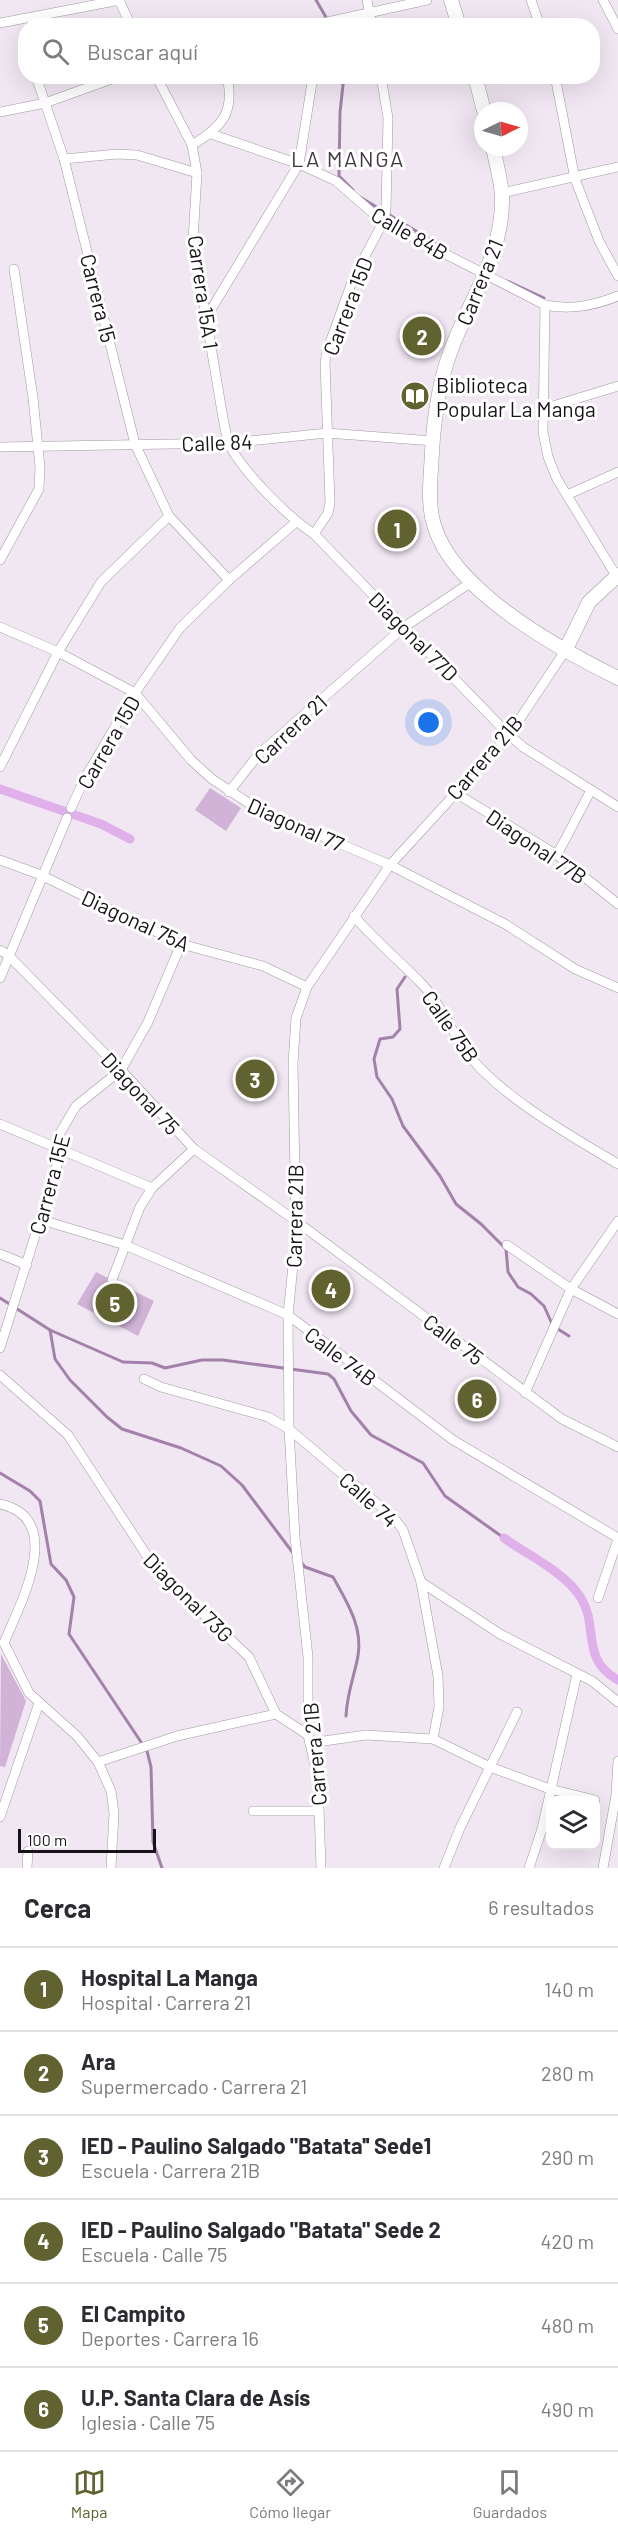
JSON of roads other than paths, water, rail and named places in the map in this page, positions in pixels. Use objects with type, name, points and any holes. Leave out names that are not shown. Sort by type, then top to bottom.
[{"type":"street","points":[[36,18],[119,0],[127,18]]},
{"type":"street","points":[[338,18],[368,6],[427,0]]},
{"type":"street","points":[[451,0],[457,18]]},
{"type":"street","points":[[531,0],[537,18]]},
{"type":"street","points":[[603,0],[618,29]]},
{"type":"street","points":[[2,22],[18,21]]},
{"type":"street","name":"Carrera 15","points":[[39,84],[64,159],[135,444],[169,516],[228,580]]},
{"type":"street","points":[[0,112],[45,103],[98,84]]},
{"type":"street","name":"Carrera 15A 1","points":[[160,84],[192,145],[197,173],[193,240],[229,443]]},
{"type":"street","points":[[192,145],[211,134],[222,122],[231,96],[229,84]]},
{"type":"street","points":[[206,318],[299,164],[312,84]]},
{"type":"street","name":"Carrera 15D","points":[[314,534],[328,513],[330,502],[327,351],[353,279],[385,216],[388,118],[382,84]]},
{"type":"street","points":[[477,84],[482,102]]},
{"type":"street","points":[[556,84],[574,179],[599,241],[618,276]]},
{"type":"street","name":"Calle 84B","points":[[211,134],[299,164],[336,182],[385,216],[485,276],[545,305]]},
{"type":"street","points":[[64,159],[137,154],[197,173]]},
{"type":"street","name":"Carrera 21","points":[[495,156],[502,194],[500,230],[485,276],[451,351],[439,396],[430,484],[434,524],[450,556],[470,583],[565,651],[618,678]]},
{"type":"street","points":[[502,194],[618,167]]},
{"type":"street","points":[[0,560],[39,489],[38,446],[14,269]]},
{"type":"street","points":[[565,651],[590,602],[617,577],[567,495],[548,457],[543,432],[545,305],[560,308],[594,305],[618,296]]},
{"type":"street","points":[[543,409],[618,386]]},
{"type":"street","name":"Calle 84","points":[[0,447],[229,443],[327,433],[433,441]]},
{"type":"street","name":"Diagonal 77D","points":[[229,443],[238,460],[296,522],[314,534],[509,735],[618,807]]},
{"type":"street","points":[[567,495],[618,472]]},
{"type":"street","points":[[0,767],[58,652],[101,582],[169,516]]},
{"type":"street","name":"Carrera 15D","points":[[71,808],[85,778],[135,693],[180,628],[228,580],[296,522]]},
{"type":"street","name":"Carrera 21","points":[[229,792],[258,756],[404,627],[470,583]]},
{"type":"street","name":"Diagonal 77","points":[[0,627],[58,652],[135,693],[190,760],[229,792],[256,808],[390,866],[505,924],[575,969],[618,988]]},
{"type":"street","name":"Carrera 21B","points":[[321,1868],[318,1778],[309,1739],[308,1657],[295,1537],[289,1429],[288,1315],[296,1256],[293,1064],[296,1018],[307,987],[390,866],[454,792],[509,735],[565,651]]},
{"type":"street","points":[[557,855],[591,790]]},
{"type":"street","name":"Diagonal 77B","points":[[454,792],[557,855],[618,904]]},
{"type":"street","points":[[0,978],[4,952],[67,818]]},
{"type":"street","name":"Diagonal 75A","points":[[0,860],[41,876],[180,944],[263,966],[307,987]]},
{"type":"street","name":"Calle 75B","points":[[354,916],[375,941],[423,985],[467,1053],[484,1071],[552,1125],[618,1164]]},
{"type":"street","name":"Carrera 15E","points":[[0,1348],[42,1220],[60,1156],[57,1138],[76,1106],[121,1070],[148,1022],[180,944]]},
{"type":"street","name":"Diagonal 75","points":[[4,952],[121,1070],[194,1149],[296,1221]]},
{"type":"street","points":[[0,1124],[152,1188]]},
{"type":"street","points":[[112,1280],[140,1207],[152,1188],[194,1149]]},
{"type":"street","name":"Calle 74B","points":[[42,1220],[125,1245],[288,1315],[453,1440],[618,1539]]},
{"type":"street","name":"Calle 75","points":[[296,1221],[562,1419],[618,1447]]},
{"type":"street","points":[[525,1393],[571,1289],[618,1221]]},
{"type":"street","points":[[507,1245],[571,1289],[618,1314]]},
{"type":"street","points":[[0,1254],[27,1265]]},
{"type":"street","name":"Diagonal 73G","points":[[0,1375],[68,1435],[149,1560],[249,1658],[276,1714]]},
{"type":"street","name":"Calle 74","points":[[144,1379],[161,1387],[268,1417],[289,1429],[393,1517],[402,1530],[421,1582],[438,1676],[439,1707],[433,1739]]},
{"type":"street","points":[[0,1504],[12,1507],[30,1522],[36,1548],[34,1570],[2,1642],[29,1693],[77,1736],[98,1762],[111,1791],[114,1813],[111,1868]]},
{"type":"street","points":[[598,1598],[618,1539]]},
{"type":"street","points":[[421,1582],[500,1634],[592,1681],[618,1702]]},
{"type":"street","points":[[529,1868],[542,1829],[577,1674]]},
{"type":"street","points":[[0,1817],[39,1703]]},
{"type":"street","points":[[444,1868],[517,1712]]},
{"type":"street","points":[[98,1762],[232,1722],[249,1722],[258,1717],[276,1714],[309,1739],[366,1735],[433,1739],[490,1767],[576,1796]]},
{"type":"street","points":[[603,1868],[617,1794],[618,1761]]},
{"type":"street","points":[[600,1801],[606,1802],[617,1794]]},
{"type":"street","points":[[253,1810],[320,1811]]},
{"type":"street","points":[[27,1868],[28,1851]]},
{"type":"waterway","points":[[316,0],[326,18]]},
{"type":"waterway","points":[[343,84],[340,112],[339,176],[353,190]]},
{"type":"waterway","points":[[360,197],[449,251]]},
{"type":"waterway","points":[[507,281],[544,298]]},
{"type":"waterway","points":[[0,789],[101,824],[130,839]]},
{"type":"waterway","points":[[405,977],[397,989],[400,1029],[393,1037],[380,1039],[374,1059],[377,1077],[392,1099],[403,1126],[440,1176],[456,1204],[481,1224],[506,1249],[508,1272],[518,1287],[531,1294],[544,1306],[553,1326],[569,1336]]},
{"type":"waterway","points":[[0,1298],[50,1330],[123,1362],[152,1363],[165,1368],[202,1360],[223,1360],[328,1374],[334,1379],[351,1411],[371,1435],[423,1463],[445,1496],[504,1538]]},
{"type":"waterway","points":[[50,1330],[55,1359],[70,1380],[107,1417],[122,1429],[181,1448],[221,1466],[242,1485],[293,1553]]},
{"type":"waterway","points":[[0,1473],[30,1491],[40,1501],[51,1564],[66,1580],[74,1597],[69,1634],[147,1751],[151,1767],[153,1842],[162,1868]]},
{"type":"waterway","points":[[504,1538],[556,1572],[574,1589],[586,1609],[594,1652],[606,1672],[618,1680]]},
{"type":"waterway","points":[[300,1561],[305,1567],[333,1577],[356,1625],[358,1656],[346,1716]]},
{"type":"place","name":"Ara","points":[[422,336]]},
{"type":"place","name":"Biblioteca Popular La Manga","points":[[415,396]]},
{"type":"place","name":"Hospital La Manga","points":[[397,529]]},
{"type":"place","name":"IED - Paulino Salgado \"Batata'' Sede1","points":[[255,1079]]},
{"type":"place","name":"IED - Paulino Salgado \"Batata\" Sede 2","points":[[331,1289]]},
{"type":"place","name":"El Campito","points":[[115,1303]]},
{"type":"place","name":"U.P. Santa Clara de Asís","points":[[477,1399]]},
{"type":"district","name":"LA MANGA","points":[[348,158]]}]
